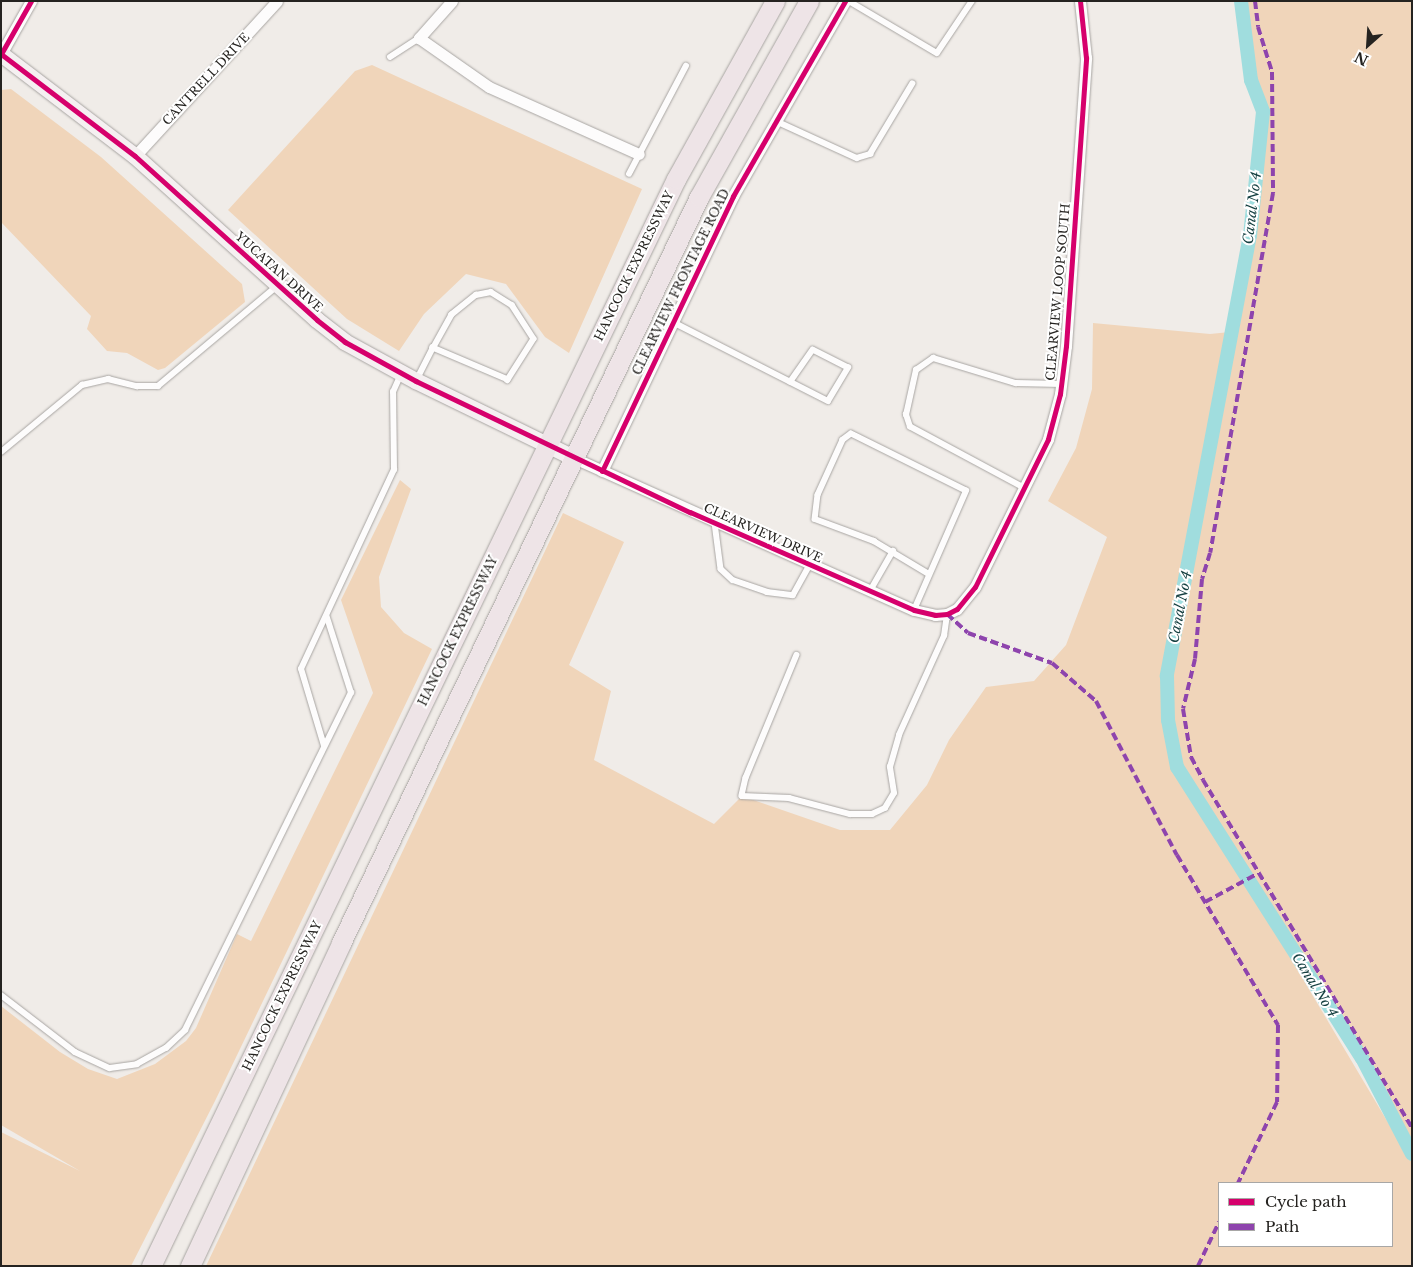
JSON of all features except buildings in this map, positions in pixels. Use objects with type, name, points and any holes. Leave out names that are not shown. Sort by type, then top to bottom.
[{"type":"main road","name":"HANCOCK EXPRESSWAY","points":[[151,1266],[676,179],[775,1]]},
{"type":"main road","points":[[190,1266],[345,934],[699,197],[809,1]]},
{"type":"street","points":[[1,54],[31,1]]},
{"type":"street","name":"CANTRELL DRIVE","points":[[135,156],[277,1]]},
{"type":"street","points":[[452,1],[420,38],[489,87],[639,154]]},
{"type":"street","points":[[779,52],[799,1]]},
{"type":"street","name":"CLEARVIEW FRONTAGE ROAD","points":[[602,471],[733,196],[847,1]]},
{"type":"street","name":"CLEARVIEW LOOP SOUTH","points":[[947,614],[957,609],[976,587],[1048,438],[1061,384],[1086,58],[1080,1]]},
{"type":"street","name":"YUCATAN DRIVE","points":[[1,54],[135,156],[278,285],[345,342],[408,378],[574,458]]},
{"type":"street","name":"CLEARVIEW DRIVE","points":[[574,458],[715,523],[914,610],[947,614]]},
{"type":"lane","points":[[847,1],[937,53],[972,1]]},
{"type":"lane","points":[[390,57],[420,38]]},
{"type":"lane","points":[[629,174],[686,66]]},
{"type":"lane","points":[[776,121],[857,158],[870,154],[912,84]]},
{"type":"lane","points":[[1,452],[82,385],[108,379],[137,386],[158,386],[278,285]]},
{"type":"lane","points":[[325,746],[301,669],[327,618],[394,470],[393,392],[408,378],[433,348],[451,315],[476,295],[492,292],[512,305],[534,339],[508,380],[433,348]]},
{"type":"lane","points":[[673,322],[790,382],[828,401],[848,368],[813,350],[790,382]]},
{"type":"lane","points":[[1024,488],[910,427],[906,415],[916,370],[933,358],[1016,383],[1061,384]]},
{"type":"lane","points":[[914,610],[966,491],[851,434],[843,440],[818,494],[816,519],[893,551],[929,574]]},
{"type":"lane","points":[[715,523],[721,569],[733,580],[767,592],[793,595],[810,564]]},
{"type":"lane","points":[[870,591],[893,551]]},
{"type":"lane","points":[[797,655],[746,778],[742,796],[789,798],[850,814],[872,814],[885,808],[894,793],[890,767],[899,735],[944,636],[947,614]]},
{"type":"lane","points":[[1,995],[75,1052],[110,1068],[137,1064],[166,1048],[185,1030],[351,693],[327,618]]},
{"type":"shaded area","points":[[1242,1],[1412,1],[1412,1147],[1362,1058],[1189,787],[1412,1163],[1412,1266],[206,1266],[563,513],[624,542],[569,665],[611,691],[594,760],[714,824],[742,796],[840,830],[890,830],[927,785],[949,740],[986,687],[1034,681],[1066,645],[1107,537],[1048,501],[1076,448],[1092,389],[1093,323],[1210,334],[1230,332],[1253,194],[1263,112],[1251,80]]},
{"type":"shaded area","points":[[372,65],[642,189],[569,353],[545,337],[506,284],[466,274],[424,314],[399,351],[347,319],[228,210],[355,71]]},
{"type":"shaded area","points":[[11,89],[101,157],[242,284],[245,302],[165,368],[158,370],[127,353],[107,351],[87,329],[91,316],[1,222],[1,90]]},
{"type":"shaded area","points":[[400,480],[411,489],[379,577],[381,607],[404,633],[432,649],[215,1101],[131,1266],[1,1266],[1,1132],[80,1171],[1,1125],[1,1006],[60,1052],[88,1069],[117,1079],[155,1064],[186,1041],[196,1028],[237,934],[251,941],[373,693],[341,600]]},
{"type":"waterway","name":"Canal No 4","points":[[1241,1],[1251,80],[1263,112],[1250,235],[1167,676],[1168,720],[1177,767],[1362,1058],[1412,1154]]},
{"type":"marked path","points":[[1255,1],[1258,27],[1272,72],[1273,193],[1210,553],[1202,579],[1195,659],[1183,709],[1191,757],[1203,780],[1412,1128]]},
{"type":"marked path","points":[[947,614],[968,633],[1052,663],[1096,701],[1177,855],[1278,1025],[1277,1102],[1238,1182]]},
{"type":"marked path","points":[[1205,902],[1257,874]]},
{"type":"marked path","points":[[1198,1266],[1218,1224]]},
{"type":"cycle path","points":[[31,1],[1,54],[135,156],[317,320],[345,342],[416,381],[690,512],[914,610],[935,615],[947,614],[957,609],[975,587],[1048,439],[1060,394],[1066,346],[1086,58],[1080,1]]},
{"type":"cycle path","points":[[602,471],[733,196],[845,1]]}]
